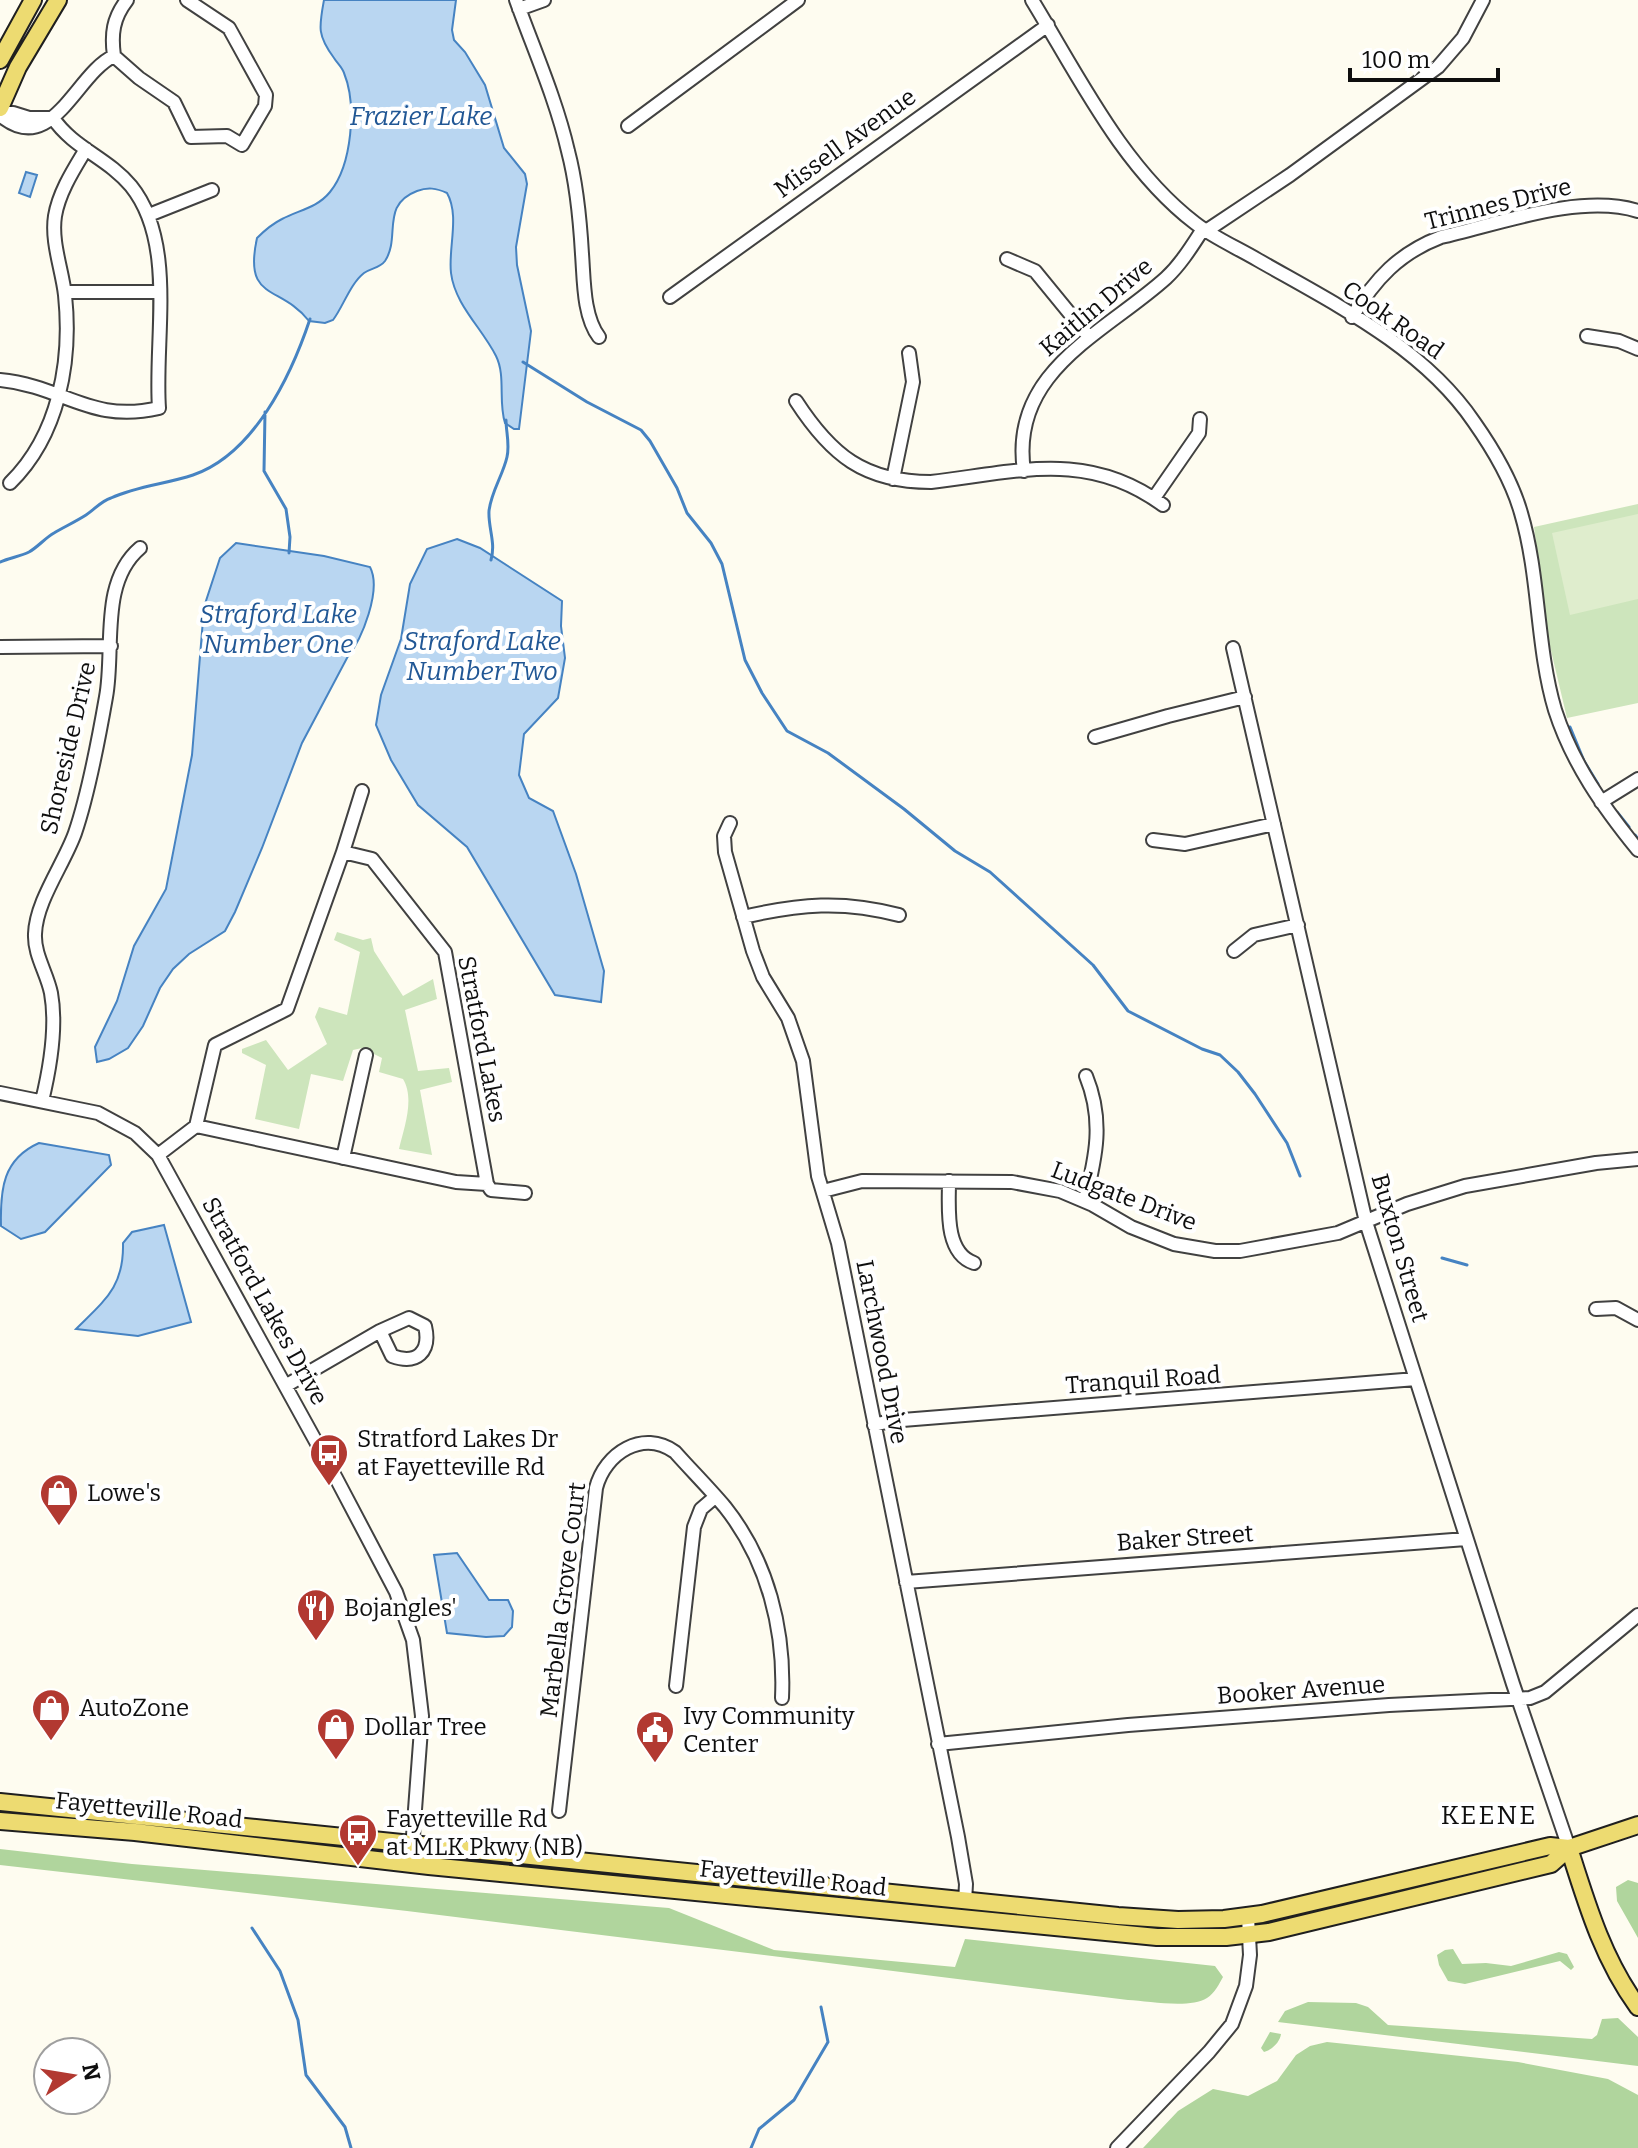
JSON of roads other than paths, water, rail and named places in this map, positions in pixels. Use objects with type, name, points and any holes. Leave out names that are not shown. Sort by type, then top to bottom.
[{"type":"main road","points":[[0,60],[33,0]]},
{"type":"main road","points":[[0,112],[18,67],[58,0]]},
{"type":"main road","name":"Fayetteville Road","points":[[0,1802],[965,1902],[1178,1920],[1248,1917],[1550,1846],[1569,1848]]},
{"type":"main road","name":"Fayetteville Road","points":[[0,1821],[135,1832],[1131,1936],[1249,1935],[1281,1929],[1551,1864],[1569,1848],[1638,1825]]},
{"type":"main road","points":[[1569,1848],[1600,1942],[1638,2007]]},
{"type":"street","points":[[122,1],[112,34],[114,56],[174,102],[191,137],[227,136],[242,145],[265,106],[266,95],[229,28],[187,0]]},
{"type":"street","points":[[544,0],[518,5],[555,104],[568,151],[577,195],[587,297],[592,326],[599,337]]},
{"type":"street","points":[[628,126],[798,0]]},
{"type":"street","name":"Cook Road","points":[[1032,0],[1141,172],[1164,197],[1204,230],[1414,357],[1441,381],[1476,423],[1511,486],[1526,534],[1540,640],[1555,708],[1575,759],[1601,802],[1638,850]]},
{"type":"street","name":"Kaitlin Drive","points":[[1024,471],[1024,430],[1035,399],[1054,370],[1089,337],[1169,275],[1204,230],[1290,175],[1438,67],[1463,38],[1483,0]]},
{"type":"street","name":"Missell Avenue","points":[[670,297],[1048,25]]},
{"type":"street","points":[[0,112],[9,123],[32,127],[44,124],[61,112],[97,67],[114,56]]},
{"type":"street","points":[[0,380],[20,382],[102,411],[132,413],[159,408],[158,257],[149,215],[124,177],[107,162],[68,138],[53,118]]},
{"type":"street","points":[[10,483],[25,468],[44,439],[57,394],[67,347],[65,292],[55,235],[56,212],[86,149]]},
{"type":"street","points":[[149,215],[212,190]]},
{"type":"street","name":"Trinnes Drive","points":[[1352,317],[1369,290],[1393,263],[1423,244],[1441,237],[1573,206],[1609,205],[1638,211]]},
{"type":"street","points":[[1007,259],[1035,271],[1089,337]]},
{"type":"street","points":[[65,292],[159,292]]},
{"type":"street","points":[[1587,336],[1619,341],[1638,349]]},
{"type":"street","points":[[893,479],[913,382],[909,353]]},
{"type":"street","points":[[796,401],[810,424],[837,453],[863,470],[893,479],[931,482],[1047,468],[1083,469],[1128,482],[1158,502],[1199,433],[1200,419]]},
{"type":"street","name":"Shoreside Drive","points":[[42,1101],[47,1080],[53,1009],[35,935],[40,912],[75,833],[106,698],[118,575],[140,548]]},
{"type":"street","points":[[0,647],[111,646]]},
{"type":"street","name":"Buxton Street","points":[[1233,648],[1366,1222],[1466,1539],[1569,1848]]},
{"type":"street","points":[[1095,737],[1245,697]]},
{"type":"street","points":[[1601,802],[1638,779]]},
{"type":"street","points":[[158,1155],[196,1126],[215,1045],[287,1009],[362,791]]},
{"type":"street","name":"Larchwood Drive","points":[[730,823],[724,836],[725,852],[743,917],[763,977],[788,1018],[807,1079],[815,1153],[838,1243],[906,1582],[966,1884],[965,1902]]},
{"type":"street","points":[[1153,840],[1185,844],[1274,824]]},
{"type":"street","name":"Stratford Lakes","points":[[343,852],[372,859],[445,952],[487,1184]]},
{"type":"street","points":[[743,917],[808,904],[857,906],[899,915]]},
{"type":"street","points":[[1234,951],[1254,935],[1298,925]]},
{"type":"street","points":[[343,1158],[366,1055]]},
{"type":"street","points":[[1085,1200],[1095,1160],[1098,1125],[1096,1106],[1086,1076]]},
{"type":"street","name":"Stratford Lakes Drive","points":[[0,1093],[98,1113],[135,1133],[158,1155],[287,1385],[396,1592],[413,1640],[422,1716],[411,1863]]},
{"type":"street","points":[[196,1126],[456,1182],[487,1184],[491,1190],[525,1193]]},
{"type":"street","name":"Ludgate Drive","points":[[823,1191],[862,1181],[1012,1182],[1060,1191],[1085,1200],[1131,1227],[1184,1246],[1240,1251],[1327,1236],[1407,1204],[1465,1186],[1596,1163],[1638,1159]]},
{"type":"street","points":[[949,1181],[950,1219],[956,1249],[961,1256],[974,1263]]},
{"type":"street","points":[[1596,1309],[1616,1308],[1638,1320]]},
{"type":"street","points":[[287,1385],[380,1331]]},
{"type":"street","name":"Tranquil Road","points":[[874,1425],[890,1421],[1416,1379]]},
{"type":"street","name":"Marbella Grove Court","points":[[559,1811],[596,1488],[603,1467],[630,1446],[642,1443],[666,1446],[715,1497],[749,1544],[766,1582],[781,1647],[782,1698]]},
{"type":"street","points":[[676,1686],[694,1527],[701,1509],[715,1497]]},
{"type":"street","name":"Baker Street","points":[[906,1582],[1466,1539]]},
{"type":"street","name":"Booker Avenue","points":[[938,1744],[1128,1725],[1538,1696],[1638,1615]]},
{"type":"street","points":[[1117,2148],[1232,2024],[1246,1986],[1250,1955],[1248,1917]]},
{"type":"water","name":"Frazier Lake","points":[[324,0],[456,0],[452,30],[454,40],[485,85],[504,148],[525,174],[527,184],[516,247],[531,331],[519,429],[505,423],[499,364],[463,306],[454,285],[450,263],[453,212],[447,193],[421,190],[399,204],[385,261],[359,278],[333,320],[325,323],[309,321],[298,309],[267,290],[255,273],[257,238],[278,221],[325,197],[337,180],[348,151],[351,118],[348,86],[343,71],[322,37],[320,24]]},
{"type":"water","points":[[26,172],[37,175],[30,197],[19,193]]},
{"type":"water","name":"Straford Lake Number Two","points":[[457,539],[480,548],[562,601],[565,658],[558,698],[524,734],[519,775],[529,798],[553,811],[576,874],[604,971],[601,1002],[555,995],[467,847],[418,805],[391,760],[376,725],[381,695],[401,639],[410,584],[427,549]]},
{"type":"water","name":"Straford Lake Number One","points":[[236,543],[324,556],[370,567],[374,588],[369,614],[359,639],[302,743],[262,848],[225,931],[189,954],[173,969],[128,1048],[97,1062],[95,1047],[117,1001],[134,946],[166,889],[192,755],[204,607],[220,558]]},
{"type":"water","points":[[39,1143],[109,1155],[111,1165],[45,1232],[21,1239],[1,1226],[3,1188],[18,1158]]},
{"type":"water","points":[[164,1225],[191,1322],[138,1336],[76,1329],[111,1292],[120,1271],[123,1243],[132,1232]]},
{"type":"water","points":[[457,1553],[489,1600],[508,1600],[513,1611],[512,1627],[504,1636],[447,1633],[434,1555]]},
{"type":"waterway","points":[[0,562],[29,552],[107,499],[193,475],[215,465],[252,431],[267,410],[281,388],[310,319]]},
{"type":"waterway","points":[[523,362],[587,402],[641,430],[650,441],[677,488],[687,513],[711,543],[722,564],[745,660],[787,731],[828,753],[955,851],[990,872],[1093,965],[1128,1011],[1220,1055],[1255,1094],[1287,1143],[1300,1176]]},
{"type":"waterway","points":[[265,412],[264,471],[286,509],[289,553]]},
{"type":"waterway","points":[[491,560],[493,547],[489,511],[507,457],[506,420]]},
{"type":"waterway","points":[[1570,727],[1584,761],[1598,784]]},
{"type":"waterway","points":[[1617,812],[1629,827]]},
{"type":"waterway","points":[[1635,835],[1638,839]]},
{"type":"waterway","points":[[1442,1258],[1467,1265]]},
{"type":"waterway","points":[[252,1928],[280,1971],[298,2020],[306,2075],[345,2127],[351,2148]]},
{"type":"waterway","points":[[751,2148],[759,2129],[794,2100],[828,2042],[821,2007]]},
{"type":"place","name":"Stratford Lakes Dr at Fayetteville Rd","points":[[329,1487]]},
{"type":"place","name":"Lowe's","points":[[59,1527]]},
{"type":"place","name":"Bojangles'","points":[[316,1642]]},
{"type":"place","name":"AutoZone","points":[[51,1742]]},
{"type":"place","name":"Dollar Tree","points":[[336,1761]]},
{"type":"place","name":"Ivy Community Center","points":[[655,1764]]},
{"type":"place","name":"Fayetteville Rd at MLK Pkwy (NB)","points":[[358,1867]]},
{"type":"district","name":"KEENE","points":[[1489,1815]]}]
